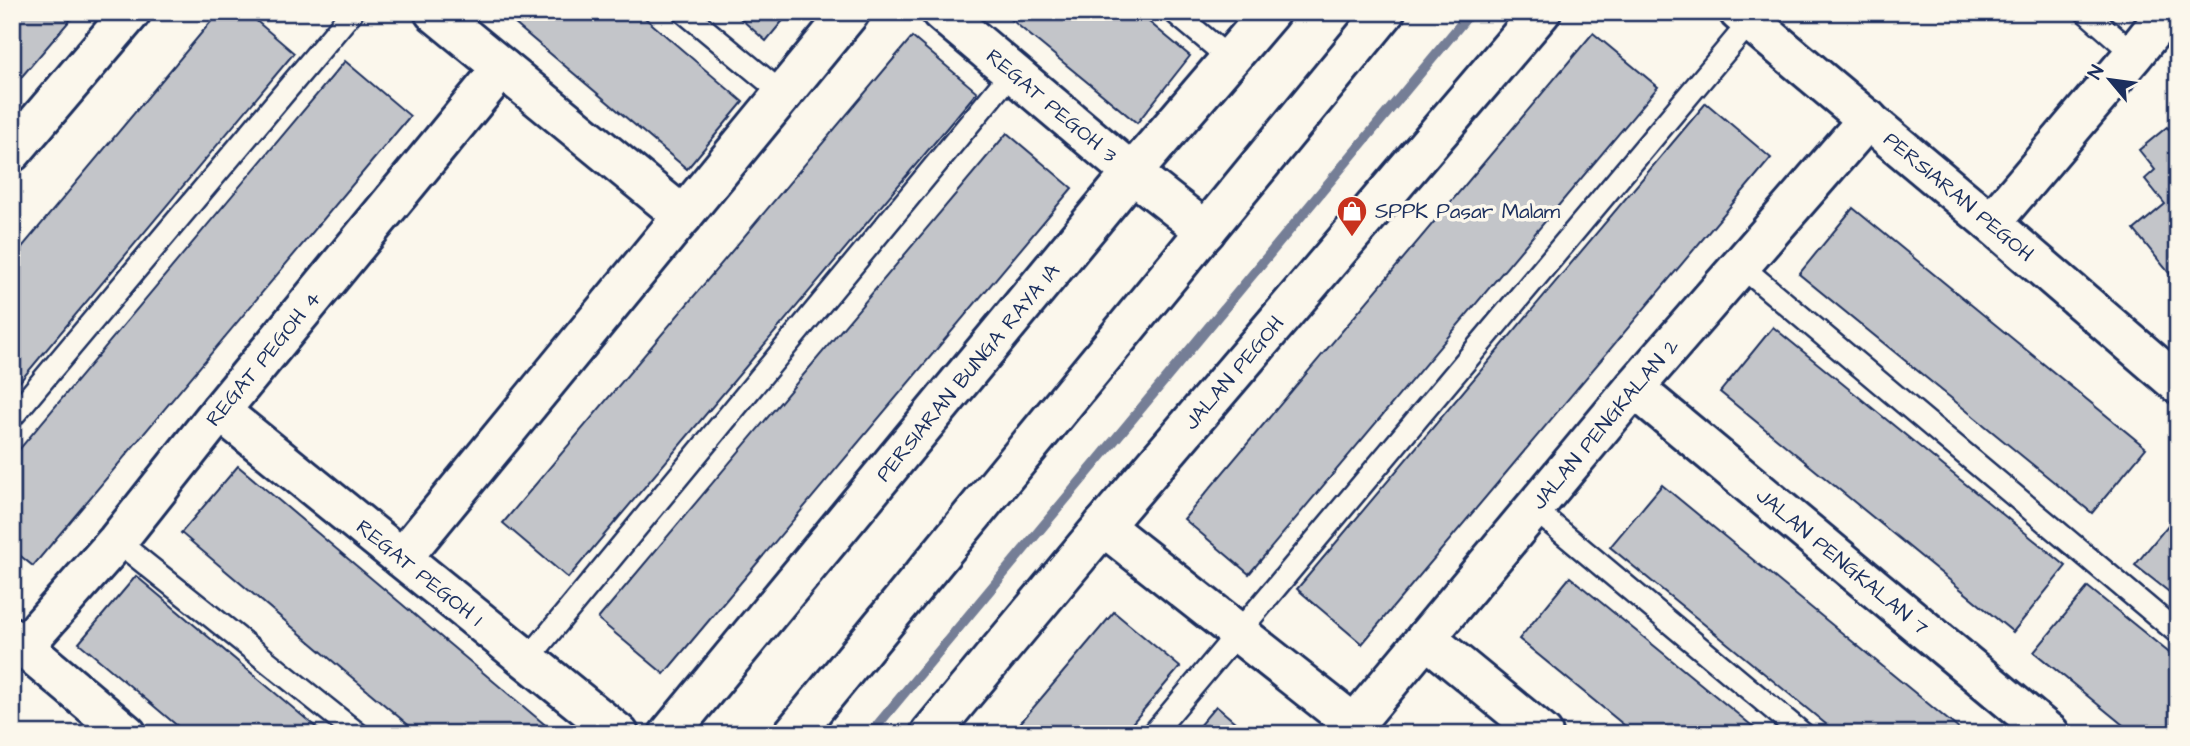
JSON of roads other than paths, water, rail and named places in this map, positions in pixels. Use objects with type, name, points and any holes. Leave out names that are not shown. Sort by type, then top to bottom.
[{"type":"street","points":[[12,152],[131,12]]},
{"type":"street","points":[[434,12],[683,216]]},
{"type":"street","points":[[402,558],[850,12]]},
{"type":"street","name":"REGAT PEGOH 3","points":[[941,12],[1132,173],[1206,231]]},
{"type":"street","name":"PERSIARAN BUNGA RAYA 1A","points":[[669,734],[1132,173],[1270,12]]},
{"type":"street","points":[[793,734],[1385,12]]},
{"type":"street","name":"JALAN PEGOH","points":[[930,734],[1103,526],[1541,12]]},
{"type":"street","points":[[1991,223],[2167,12]]},
{"type":"street","name":"PERSIARAN PEGOH","points":[[1744,17],[1991,223],[2178,384]]},
{"type":"street","name":"REGAT PEGOH 4","points":[[18,642],[117,541],[220,411],[502,68]]},
{"type":"street","name":"JALAN PENGKALAN 2","points":[[1350,729],[1634,388],[1868,119]]},
{"type":"street","name":"JALAN PENGKALAN 7","points":[[1634,388],[2050,734]]},
{"type":"street","name":"REGAT PEGOH 1","points":[[220,411],[619,734]]},
{"type":"street","points":[[1103,526],[1239,633],[1350,729]]},
{"type":"street","points":[[1426,638],[1543,734]]},
{"type":"street","points":[[18,642],[127,734]]},
{"type":"lane","points":[[12,417],[352,12]]},
{"type":"lane","points":[[684,12],[783,94]]},
{"type":"lane","points":[[1174,12],[1230,59]]},
{"type":"lane","points":[[2086,12],[2134,54]]},
{"type":"lane","points":[[1153,734],[1239,633],[1744,17]]},
{"type":"lane","points":[[528,659],[1012,72]]},
{"type":"lane","points":[[1741,266],[2178,633]]},
{"type":"lane","points":[[1534,509],[1804,734]]},
{"type":"lane","points":[[117,541],[358,734]]},
{"type":"waterway","points":[[870,734],[1471,12]]},
{"type":"place","name":"SPPK Pasar Malam","points":[[1352,238]]}]
